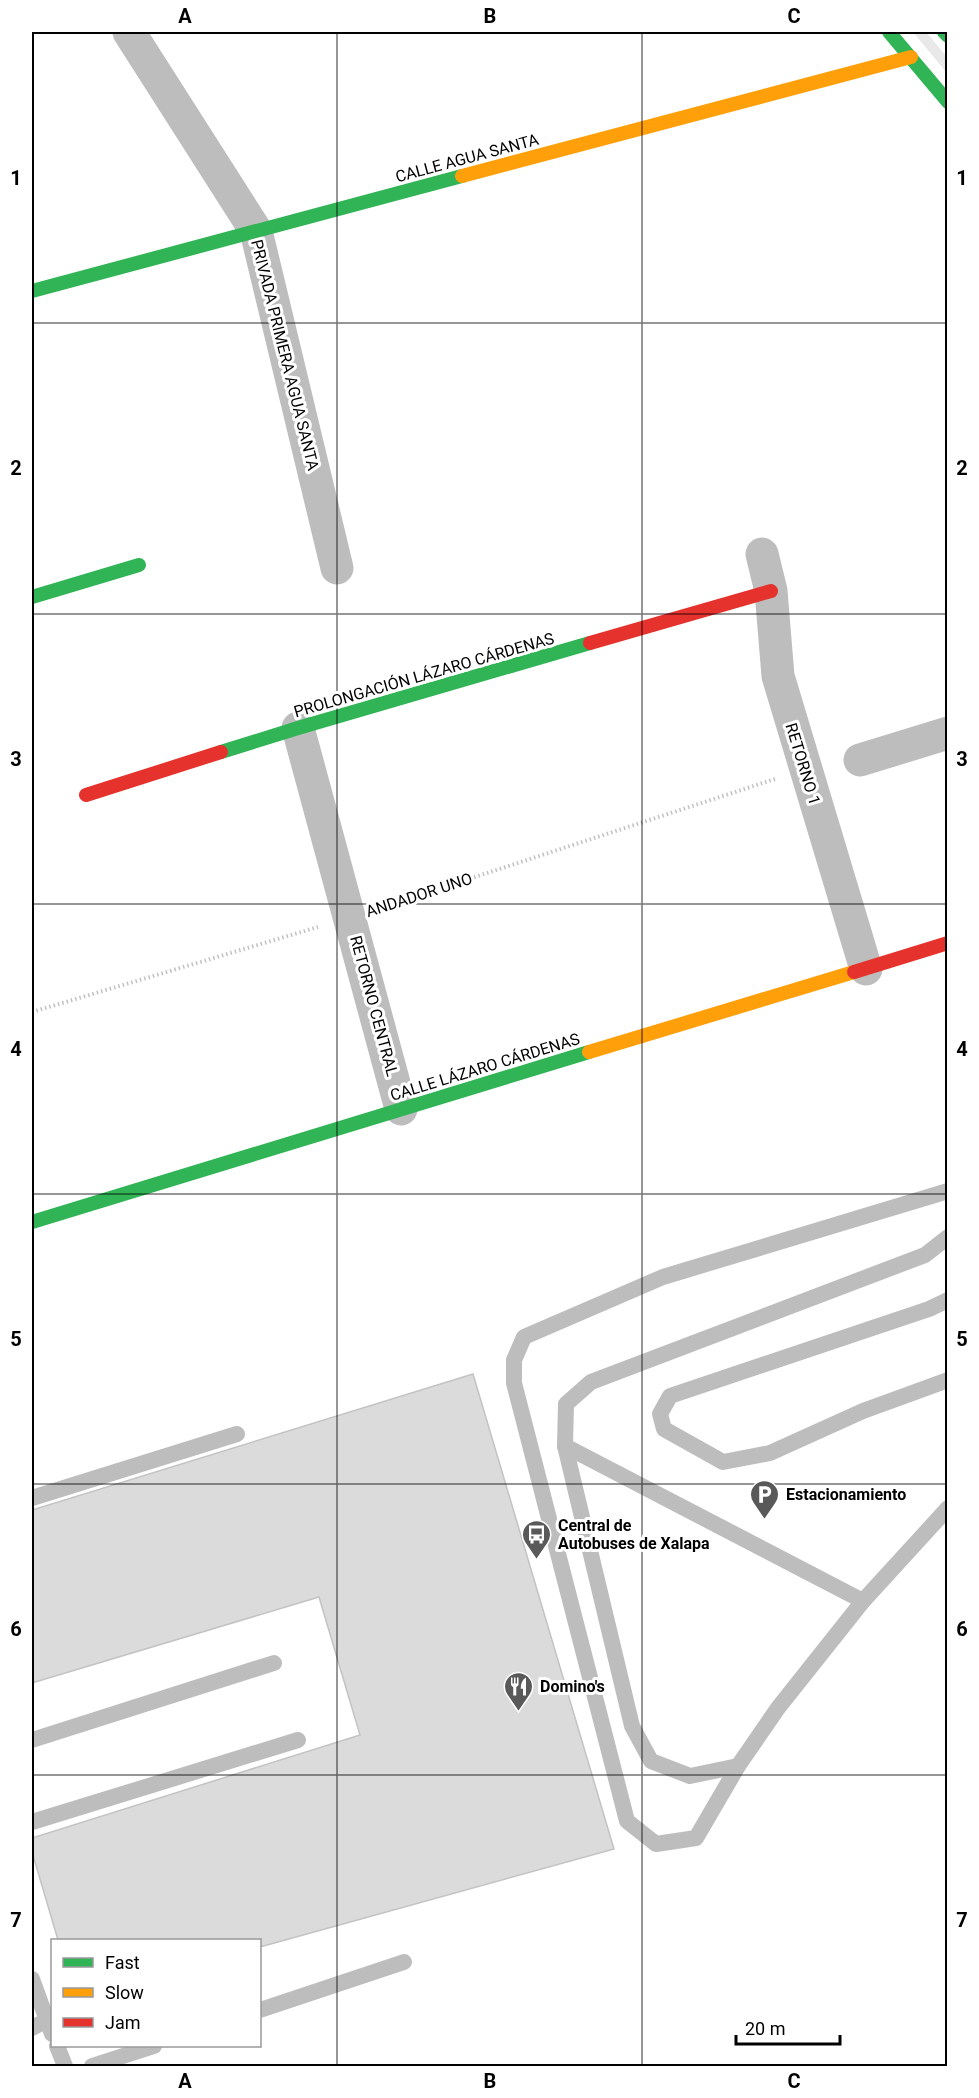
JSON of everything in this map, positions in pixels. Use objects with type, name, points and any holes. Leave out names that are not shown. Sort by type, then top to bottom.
[{"type":"street","name":"PRIVADA PRIMERA AGUA SANTA","points":[[129,32],[255,231],[337,568]]},
{"type":"street","points":[[889,32],[948,102]]},
{"type":"street","points":[[944,32],[948,36]]},
{"type":"street","name":"CALLE AGUA SANTA","points":[[32,291],[910,57]]},
{"type":"street","name":"RETORNO 1","points":[[762,554],[771,591],[778,675],[804,770],[866,969]]},
{"type":"street","points":[[32,597],[139,566]]},
{"type":"street","name":"PROLONGACIÓN LÁZARO CÁRDENAS","points":[[86,795],[298,728],[771,591]]},
{"type":"street","name":"RETORNO CENTRAL","points":[[298,728],[401,1109]]},
{"type":"street","points":[[860,760],[948,733]]},
{"type":"street","name":"CALLE LÁZARO CÁRDENAS","points":[[32,1222],[948,943]]},
{"type":"lane","points":[[948,1191],[663,1277],[524,1337],[514,1360],[514,1383],[627,1821],[656,1844],[696,1838],[738,1766],[778,1708],[863,1601],[948,1508]]},
{"type":"lane","points":[[738,1766],[690,1776],[651,1761],[632,1726],[565,1446],[566,1404],[591,1382],[926,1255],[948,1237]]},
{"type":"lane","points":[[948,1300],[929,1309],[670,1396],[660,1414],[664,1429],[723,1462],[770,1454],[863,1411],[948,1380]]},
{"type":"lane","points":[[32,1498],[237,1434]]},
{"type":"lane","points":[[565,1446],[863,1601]]},
{"type":"lane","points":[[32,1740],[274,1663]]},
{"type":"lane","points":[[32,1822],[298,1740]]},
{"type":"lane","points":[[261,2010],[404,1962]]},
{"type":"lane","points":[[32,1979],[50,2027],[32,2028]]},
{"type":"lane","points":[[57,2047],[64,2067]]},
{"type":"lane","points":[[92,2067],[151,2047]]},
{"type":"path","name":"ANDADOR UNO","points":[[32,1012],[350,918],[804,770]]},
{"type":"shaded area","points":[[913,32],[926,32],[947,57],[947,73]]},
{"type":"building","points":[[473,1374],[614,1849],[261,1947],[261,1939],[58,1939],[32,1852],[32,1838],[360,1735],[319,1597],[32,1683],[32,1510]]},
{"type":"traffic: fast","points":[[889,32],[948,102]]},
{"type":"traffic: fast","points":[[944,32],[948,36]]},
{"type":"traffic: fast","points":[[32,291],[462,176]]},
{"type":"traffic: fast","points":[[32,597],[139,565]]},
{"type":"traffic: fast","points":[[221,752],[590,643]]},
{"type":"traffic: fast","points":[[32,1222],[589,1052]]},
{"type":"traffic: slow","points":[[462,176],[911,57]]},
{"type":"traffic: slow","points":[[589,1052],[854,972]]},
{"type":"traffic: jam","points":[[590,643],[771,591]]},
{"type":"traffic: jam","points":[[86,795],[221,752]]},
{"type":"traffic: jam","points":[[854,972],[948,943]]},
{"type":"place","name":"Estacionamiento","points":[[765,1520]]},
{"type":"place","name":"Central de Autobuses de Xalapa","points":[[537,1560]]},
{"type":"place","name":"Domino's","points":[[519,1712]]}]
